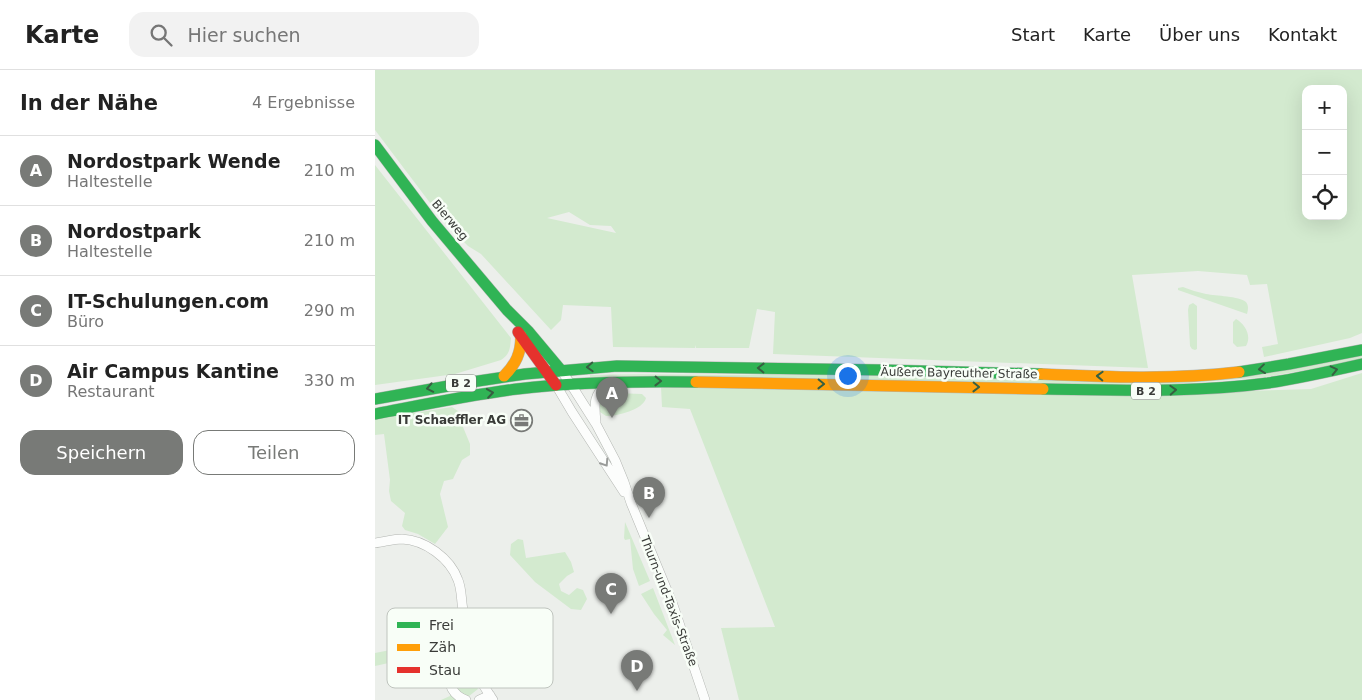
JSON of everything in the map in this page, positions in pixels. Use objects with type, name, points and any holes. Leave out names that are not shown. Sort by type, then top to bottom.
[{"type":"main road","name":"Bierweg","points":[[375,145],[432,221],[560,369]]},
{"type":"main road","name":"Bierweg","points":[[507,310],[521,336],[556,385]]},
{"type":"main road","points":[[504,376],[512,369],[518,359],[521,349],[521,336]]},
{"type":"main road","name":"Äußere Bayreuther Straße","points":[[375,399],[504,376],[560,369],[620,366],[932,370],[1151,377],[1216,374],[1290,365],[1362,350]]},
{"type":"main road","name":"Äußere Bayreuther Straße","points":[[375,414],[485,394],[570,383],[648,381],[1154,391],[1267,383],[1305,377],[1362,364]]},
{"type":"street","name":"Bierweg","points":[[560,369],[570,383]]},
{"type":"street","points":[[596,424],[595,400],[604,386],[610,381]]},
{"type":"street","name":"Thurn-und-Taxis-Straße","points":[[570,383],[596,424],[615,460],[673,605],[705,700]]},
{"type":"street","name":"Thurn-und-Taxis-Straße","points":[[556,385],[631,503]]},
{"type":"street","points":[[375,543],[402,539],[417,542],[434,550],[448,563],[458,578],[464,608]]},
{"type":"street","points":[[451,688],[455,694],[466,700]]},
{"type":"street","points":[[479,700],[492,698]]},
{"type":"green space","points":[[375,70],[1362,70],[1362,333],[1350,338],[1264,357],[1262,347],[1278,344],[1267,284],[1250,285],[1247,275],[1198,271],[1132,275],[1148,368],[773,354],[775,312],[757,309],[749,348],[696,348],[695,345],[695,348],[613,347],[611,307],[563,305],[561,320],[551,330],[481,254],[468,246],[446,224],[375,130]],"holes":[[[569,212],[590,225],[611,226],[616,233],[547,218]]]},
{"type":"green space","points":[[375,165],[511,338],[509,351],[501,360],[455,374],[375,385]]},
{"type":"green space","points":[[1183,287],[1206,294],[1243,300],[1248,305],[1247,314],[1178,290],[1178,288]]},
{"type":"green space","points":[[1193,303],[1197,306],[1197,349],[1195,350],[1190,346],[1188,310],[1189,305]]},
{"type":"green space","points":[[1236,319],[1247,331],[1248,342],[1246,346],[1237,347],[1233,343],[1233,322]]},
{"type":"green space","points":[[1362,354],[1362,359],[1265,377],[1164,385],[590,377],[590,375],[613,374],[771,374],[1137,381]]},
{"type":"green space","points":[[1362,373],[1362,700],[739,700],[721,628],[775,627],[690,409],[662,407],[661,387],[1153,394],[1311,389]]},
{"type":"green space","points":[[614,393],[642,394],[646,398],[635,409],[606,416],[600,412],[599,404],[605,395]]},
{"type":"green space","points":[[452,407],[461,413],[463,427],[470,444],[470,455],[462,460],[453,479],[444,481],[440,494],[448,527],[435,544],[418,534],[405,530],[402,526],[405,513],[391,501],[384,434],[375,435],[375,419]]},
{"type":"green space","points":[[625,522],[650,581],[639,586],[633,569],[630,539],[625,540],[624,538]]},
{"type":"green space","points":[[518,539],[523,540],[526,558],[565,552],[574,572],[559,584],[561,591],[569,595],[577,588],[583,590],[587,599],[581,610],[571,609],[535,582],[510,555],[511,544]]},
{"type":"green space","points":[[653,588],[675,645],[663,635],[667,630],[641,594]]},
{"type":"green space","points":[[387,651],[387,663],[375,666],[375,653]]},
{"type":"green space","points":[[451,688],[478,689],[464,700],[441,700],[450,696]]},
{"type":"traffic: fast","points":[[375,145],[432,221],[560,369]]},
{"type":"traffic: fast","points":[[1239,372],[1362,350]]},
{"type":"traffic: fast","points":[[1043,389],[1155,390],[1240,386],[1292,379],[1362,364]]},
{"type":"traffic: fast","points":[[375,399],[525,374],[617,366],[1041,374]]},
{"type":"traffic: fast","points":[[375,414],[517,389],[607,382],[696,382]]},
{"type":"traffic: slow","points":[[504,376],[517,358],[521,336]]},
{"type":"traffic: slow","points":[[1041,374],[1164,377],[1239,372]]},
{"type":"traffic: slow","points":[[696,382],[1043,389]]},
{"type":"traffic: jam","points":[[518,332],[556,385]]},
{"type":"place","name":"Nordostpark Wende","points":[[612,418]]},
{"type":"place","name":"IT Schaeffler AG","points":[[522,420]]},
{"type":"place","name":"Nordostpark","points":[[649,518]]},
{"type":"place","name":"IT-Schulungen.com","points":[[611,614]]},
{"type":"place","name":"Air Campus Kantine","points":[[637,691]]}]
